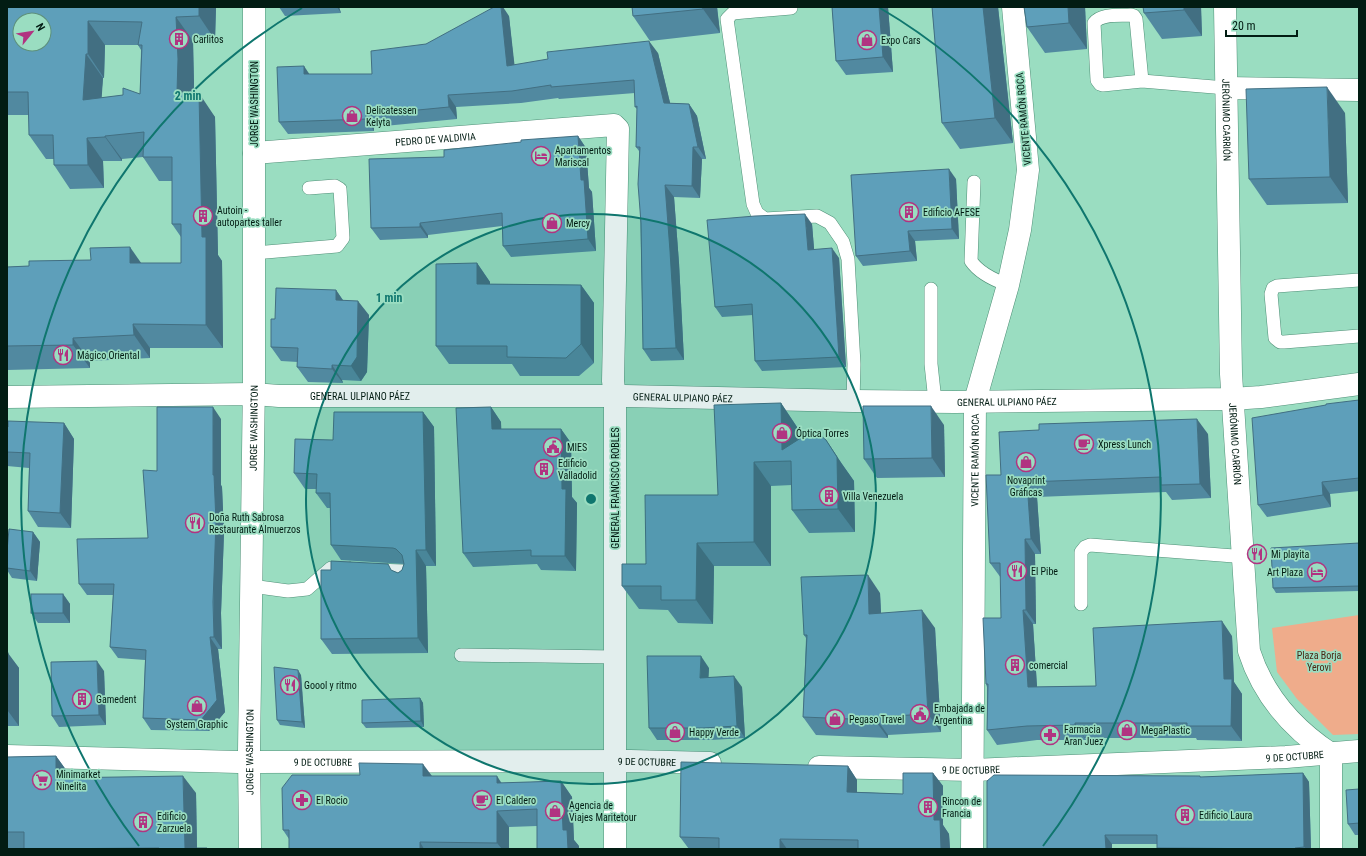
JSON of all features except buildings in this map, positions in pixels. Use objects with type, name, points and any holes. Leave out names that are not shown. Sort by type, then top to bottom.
[{"type":"street","name":"JORGE WASHINGTON","points":[[250,849],[249,762],[254,253],[254,7]]},
{"type":"street","name":"VICENTE RAMÓN ROCA","points":[[972,849],[975,402],[1008,285],[1020,230],[1028,170],[1013,7]]},
{"type":"street","name":"JERÓNIMO CARRIÓN","points":[[1224,7],[1232,399],[1249,651],[1254,668],[1270,695],[1290,720],[1315,744],[1331,754]]},
{"type":"street","points":[[1226,88],[1359,90]]},
{"type":"street","name":"PEDRO DE VALDIVIA","points":[[254,153],[614,125],[616,127]]},
{"type":"street","name":"GENERAL FRANCISCO ROBLES","points":[[615,849],[615,397],[613,381],[618,129],[616,127]]},
{"type":"street","name":"GENERAL ULPIANO PÁEZ","points":[[7,397],[253,394],[279,396],[615,397],[975,402],[1232,399],[1261,397],[1359,384]]},
{"type":"street","name":"9 DE OCTUBRE","points":[[796,766],[972,770],[1359,752]]},
{"type":"street","points":[[1331,754],[1331,849]]},
{"type":"street","name":"9 DE OCTUBRE","points":[[7,756],[249,762],[615,761],[733,764]]},
{"type":"lane","points":[[791,8],[733,13],[727,19],[753,204],[757,213],[765,219],[816,216],[830,223],[843,242],[848,259],[854,364],[853,401]]},
{"type":"lane","points":[[1142,81],[1136,20],[1134,16],[1101,17],[1096,20],[1094,23],[1094,30],[1097,80],[1100,84],[1103,85],[1142,81],[1226,88]]},
{"type":"lane","points":[[974,182],[971,261],[976,268],[997,281],[1008,285]]},
{"type":"lane","points":[[254,253],[337,246],[343,238],[340,189],[335,186],[309,188]]},
{"type":"lane","points":[[1359,280],[1277,286],[1273,288],[1271,294],[1276,338],[1280,342],[1359,336]]},
{"type":"lane","points":[[931,289],[931,364],[934,392],[933,402]]},
{"type":"lane","points":[[1081,604],[1081,552],[1085,547],[1090,545],[1234,556],[1242,555]]},
{"type":"lane","points":[[251,586],[288,591],[307,589],[331,568],[403,571],[407,580]]},
{"type":"lane","points":[[461,655],[615,657]]},
{"type":"green space","name":"Plaza Borja Yerovi","points":[[1359,615],[1359,734],[1333,735],[1297,699],[1277,672],[1272,628]]},
{"type":"place","name":"Carlitos","points":[[179,39]]},
{"type":"place","name":"Expo Cars","points":[[867,40]]},
{"type":"place","name":"Delicatessen Kelyta","points":[[352,116]]},
{"type":"place","name":"Apartamentos Mariscal","points":[[541,156]]},
{"type":"place","name":"Edificio AFESE","points":[[909,212]]},
{"type":"place","name":"Autoin - autopartes taller","points":[[203,216]]},
{"type":"place","name":"Mercy","points":[[552,223]]},
{"type":"place","name":"Mágico Oriental","points":[[63,355]]},
{"type":"place","name":"Óptica Torres","points":[[782,433]]},
{"type":"place","name":"Xpress Lunch","points":[[1084,444]]},
{"type":"place","name":"MIES","points":[[553,447]]},
{"type":"place","name":"Novaprint Gráficas","points":[[1026,462]]},
{"type":"place","name":"Edificio Valladolid","points":[[544,469]]},
{"type":"place","name":"Villa Venezuela","points":[[829,496]]},
{"type":"place","name":"Doña Ruth Sabrosa Restaurante Almuerzos","points":[[195,523]]},
{"type":"place","name":"Mi playita","points":[[1257,554]]},
{"type":"place","name":"El Pibe","points":[[1017,571]]},
{"type":"place","name":"Art Plaza","points":[[1317,572]]},
{"type":"place","name":"comercial","points":[[1015,665]]},
{"type":"place","name":"Goool y ritmo","points":[[290,685]]},
{"type":"place","name":"Gamedent","points":[[82,699]]},
{"type":"place","name":"System Graphic","points":[[197,706]]},
{"type":"place","name":"Embajada de Argentina","points":[[920,714]]},
{"type":"place","name":"Pegaso Travel","points":[[835,719]]},
{"type":"place","name":"MegaPlastic","points":[[1127,730]]},
{"type":"place","name":"Happy Verde","points":[[675,732]]},
{"type":"place","name":"Farmacia Aran Juez","points":[[1050,735]]},
{"type":"place","name":"Minimarket Ninelita","points":[[42,780]]},
{"type":"place","name":"El Rocio","points":[[302,800]]},
{"type":"place","name":"El Caldero","points":[[482,800]]},
{"type":"place","name":"Rincon de Francia","points":[[928,807]]},
{"type":"place","name":"Agencia de Viajes Maritetour","points":[[555,811]]},
{"type":"place","name":"Edificio Laura","points":[[1185,815]]},
{"type":"place","name":"Edificio Zarzuela","points":[[143,822]]}]
